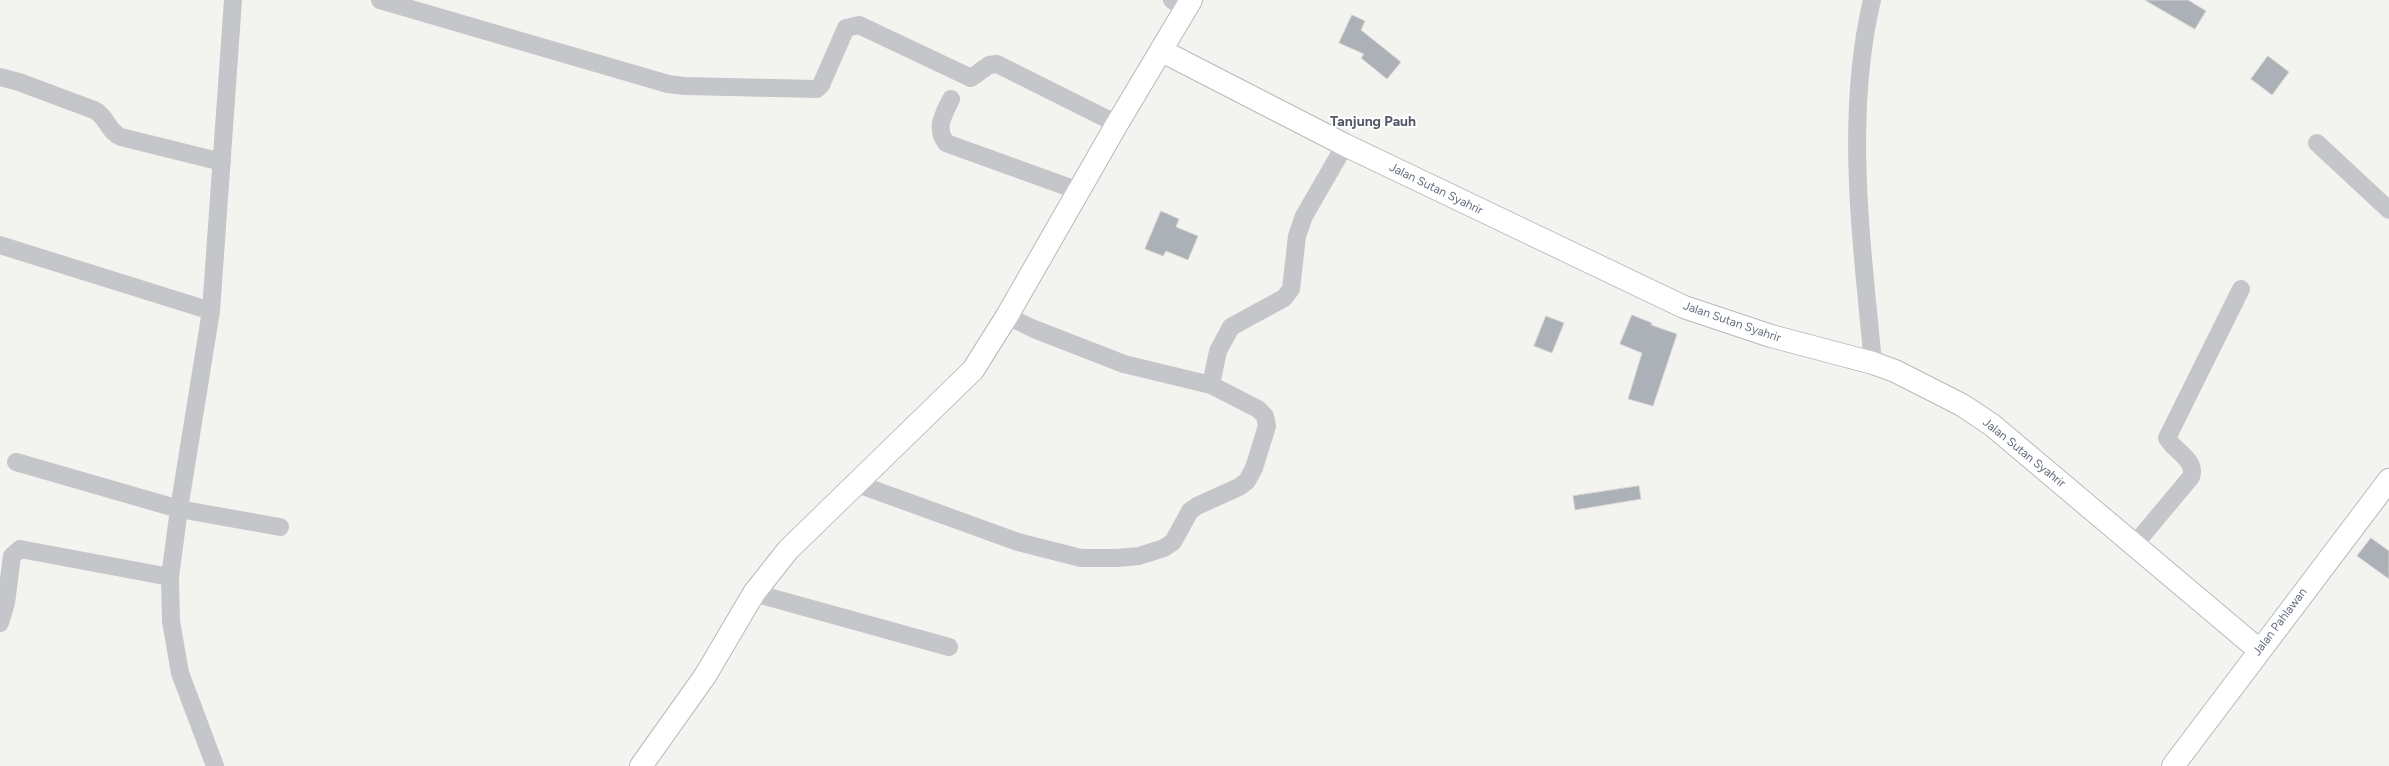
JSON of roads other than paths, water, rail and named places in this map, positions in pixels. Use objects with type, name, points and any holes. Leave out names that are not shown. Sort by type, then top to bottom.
[{"type":"street","points":[[215,766],[180,673],[172,621],[170,577],[179,509],[211,311],[233,0]]},
{"type":"street","points":[[380,0],[668,84],[684,86],[817,89],[821,85],[846,28],[859,25],[971,78],[989,65],[997,64],[1117,124]]},
{"type":"street","points":[[1872,0],[1861,70],[1858,143],[1859,213],[1873,363]]},
{"type":"street","points":[[641,766],[705,676],[754,593],[788,550],[855,483],[973,370],[1007,316],[1117,124],[1162,51],[1183,3]]},
{"type":"street","name":"Jalan Sutan Syahrir","points":[[1162,51],[1345,145],[1684,307],[1771,336],[1873,363],[1895,371],[1962,406],[1992,425],[2259,650]]},
{"type":"street","points":[[0,78],[19,82],[101,113],[111,130],[121,137],[222,162]]},
{"type":"street","points":[[951,100],[939,124],[940,135],[946,143],[1078,192]]},
{"type":"street","points":[[2317,143],[2389,210]]},
{"type":"street","points":[[1211,384],[1218,351],[1231,327],[1284,298],[1291,289],[1297,236],[1304,216],[1345,145]]},
{"type":"street","points":[[0,245],[211,311]]},
{"type":"street","points":[[2135,544],[2190,476],[2192,471],[2190,464],[2167,438],[2241,289]]},
{"type":"street","points":[[855,483],[1018,542],[1081,558],[1139,556],[1168,545],[1173,542],[1190,511],[1205,501],[1239,487],[1247,481],[1254,468],[1267,426],[1265,416],[1258,409],[1211,384],[1124,364],[1034,329],[1007,316]]},
{"type":"street","points":[[16,462],[179,509],[280,528]]},
{"type":"street","name":"Jalan Pahlawan","points":[[2173,766],[2259,650],[2389,480]]},
{"type":"street","points":[[0,623],[6,602],[12,556],[20,549],[170,577]]},
{"type":"street","points":[[754,593],[949,647]]},
{"type":"district","name":"Tanjung Pauh","points":[[1373,122]]}]
